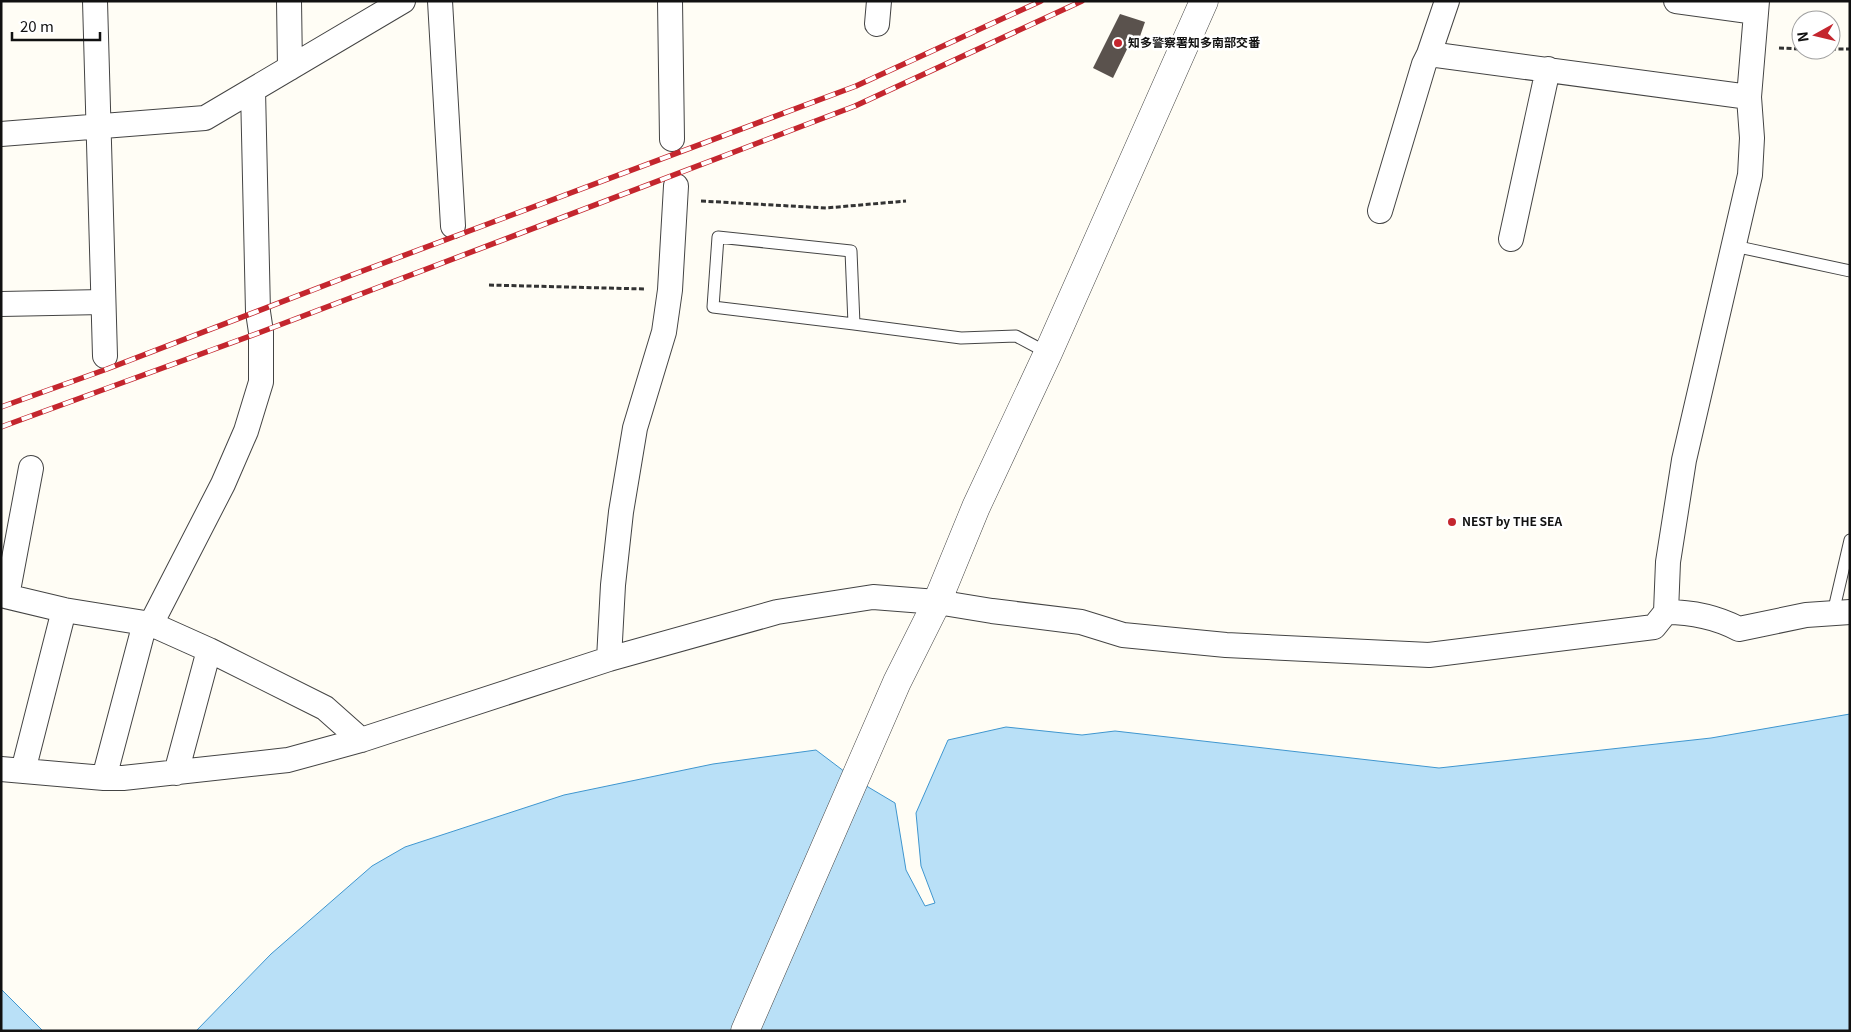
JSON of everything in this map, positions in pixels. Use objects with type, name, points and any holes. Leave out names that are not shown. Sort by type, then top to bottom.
[{"type":"street","points":[[95,1],[105,356]]},
{"type":"street","points":[[289,1],[290,68]]},
{"type":"street","points":[[1,134],[99,128],[205,118],[403,1]]},
{"type":"street","points":[[440,1],[453,226]]},
{"type":"street","points":[[670,1],[672,139]]},
{"type":"street","points":[[745,1031],[896,682],[937,602],[976,507],[1048,353],[1204,1]]},
{"type":"street","points":[[1380,211],[1424,64],[1447,1]]},
{"type":"street","points":[[64,610],[12,770],[104,778],[176,773],[288,760],[361,740],[609,659],[777,612],[873,597],[937,602],[1081,622],[1123,635],[1226,645],[1428,655],[1654,626],[1666,612],[1668,562],[1684,460],[1750,175],[1752,138],[1749,97],[1756,6],[1676,1]]},
{"type":"street","points":[[1429,54],[1749,97]]},
{"type":"street","points":[[1511,239],[1548,69]]},
{"type":"street","points":[[104,778],[148,624],[223,484],[246,431],[261,382],[253,90]]},
{"type":"street","points":[[609,659],[613,585],[620,512],[635,428],[664,332],[670,290],[676,195]]},
{"type":"street","points":[[1,304],[103,302]]},
{"type":"street","points":[[31,468],[4,595],[64,610],[148,624],[209,650],[325,708],[361,740]]},
{"type":"street","points":[[1666,612],[1687,612],[1725,622],[1738,629],[1806,615],[1841,612]]},
{"type":"street","points":[[176,773],[209,650]]},
{"type":"lane","points":[[854,324],[851,251],[718,237],[713,307],[961,338],[1016,336],[1048,353]]},
{"type":"lane","points":[[1734,246],[1850,271]]},
{"type":"lane","points":[[1841,612],[1850,540]]},
{"type":"path","points":[[676,195],[706,200],[826,208],[906,201]]},
{"type":"path","points":[[489,285],[670,290]]},
{"type":"water","points":[[1850,714],[1850,1031],[196,1031],[271,954],[372,866],[405,847],[564,795],[713,764],[816,750],[853,778],[895,803],[906,870],[925,906],[935,903],[921,866],[916,813],[948,740],[1006,727],[1082,735],[1115,731],[1439,768],[1711,738]]},
{"type":"water","points":[[1,989],[43,1031],[1,1031]]},
{"type":"building","points":[[1120,14],[1145,22],[1138,42],[1131,41],[1113,78],[1093,68]]},
{"type":"railway","points":[[1,407],[107,369],[856,86],[1041,1]]},
{"type":"railway","points":[[1,427],[261,332],[855,106],[1082,1]]},
{"type":"place","name":"知多警察署知多南部交番","points":[[1118,43]]},
{"type":"place","name":"NEST by THE SEA","points":[[1452,522]]}]
